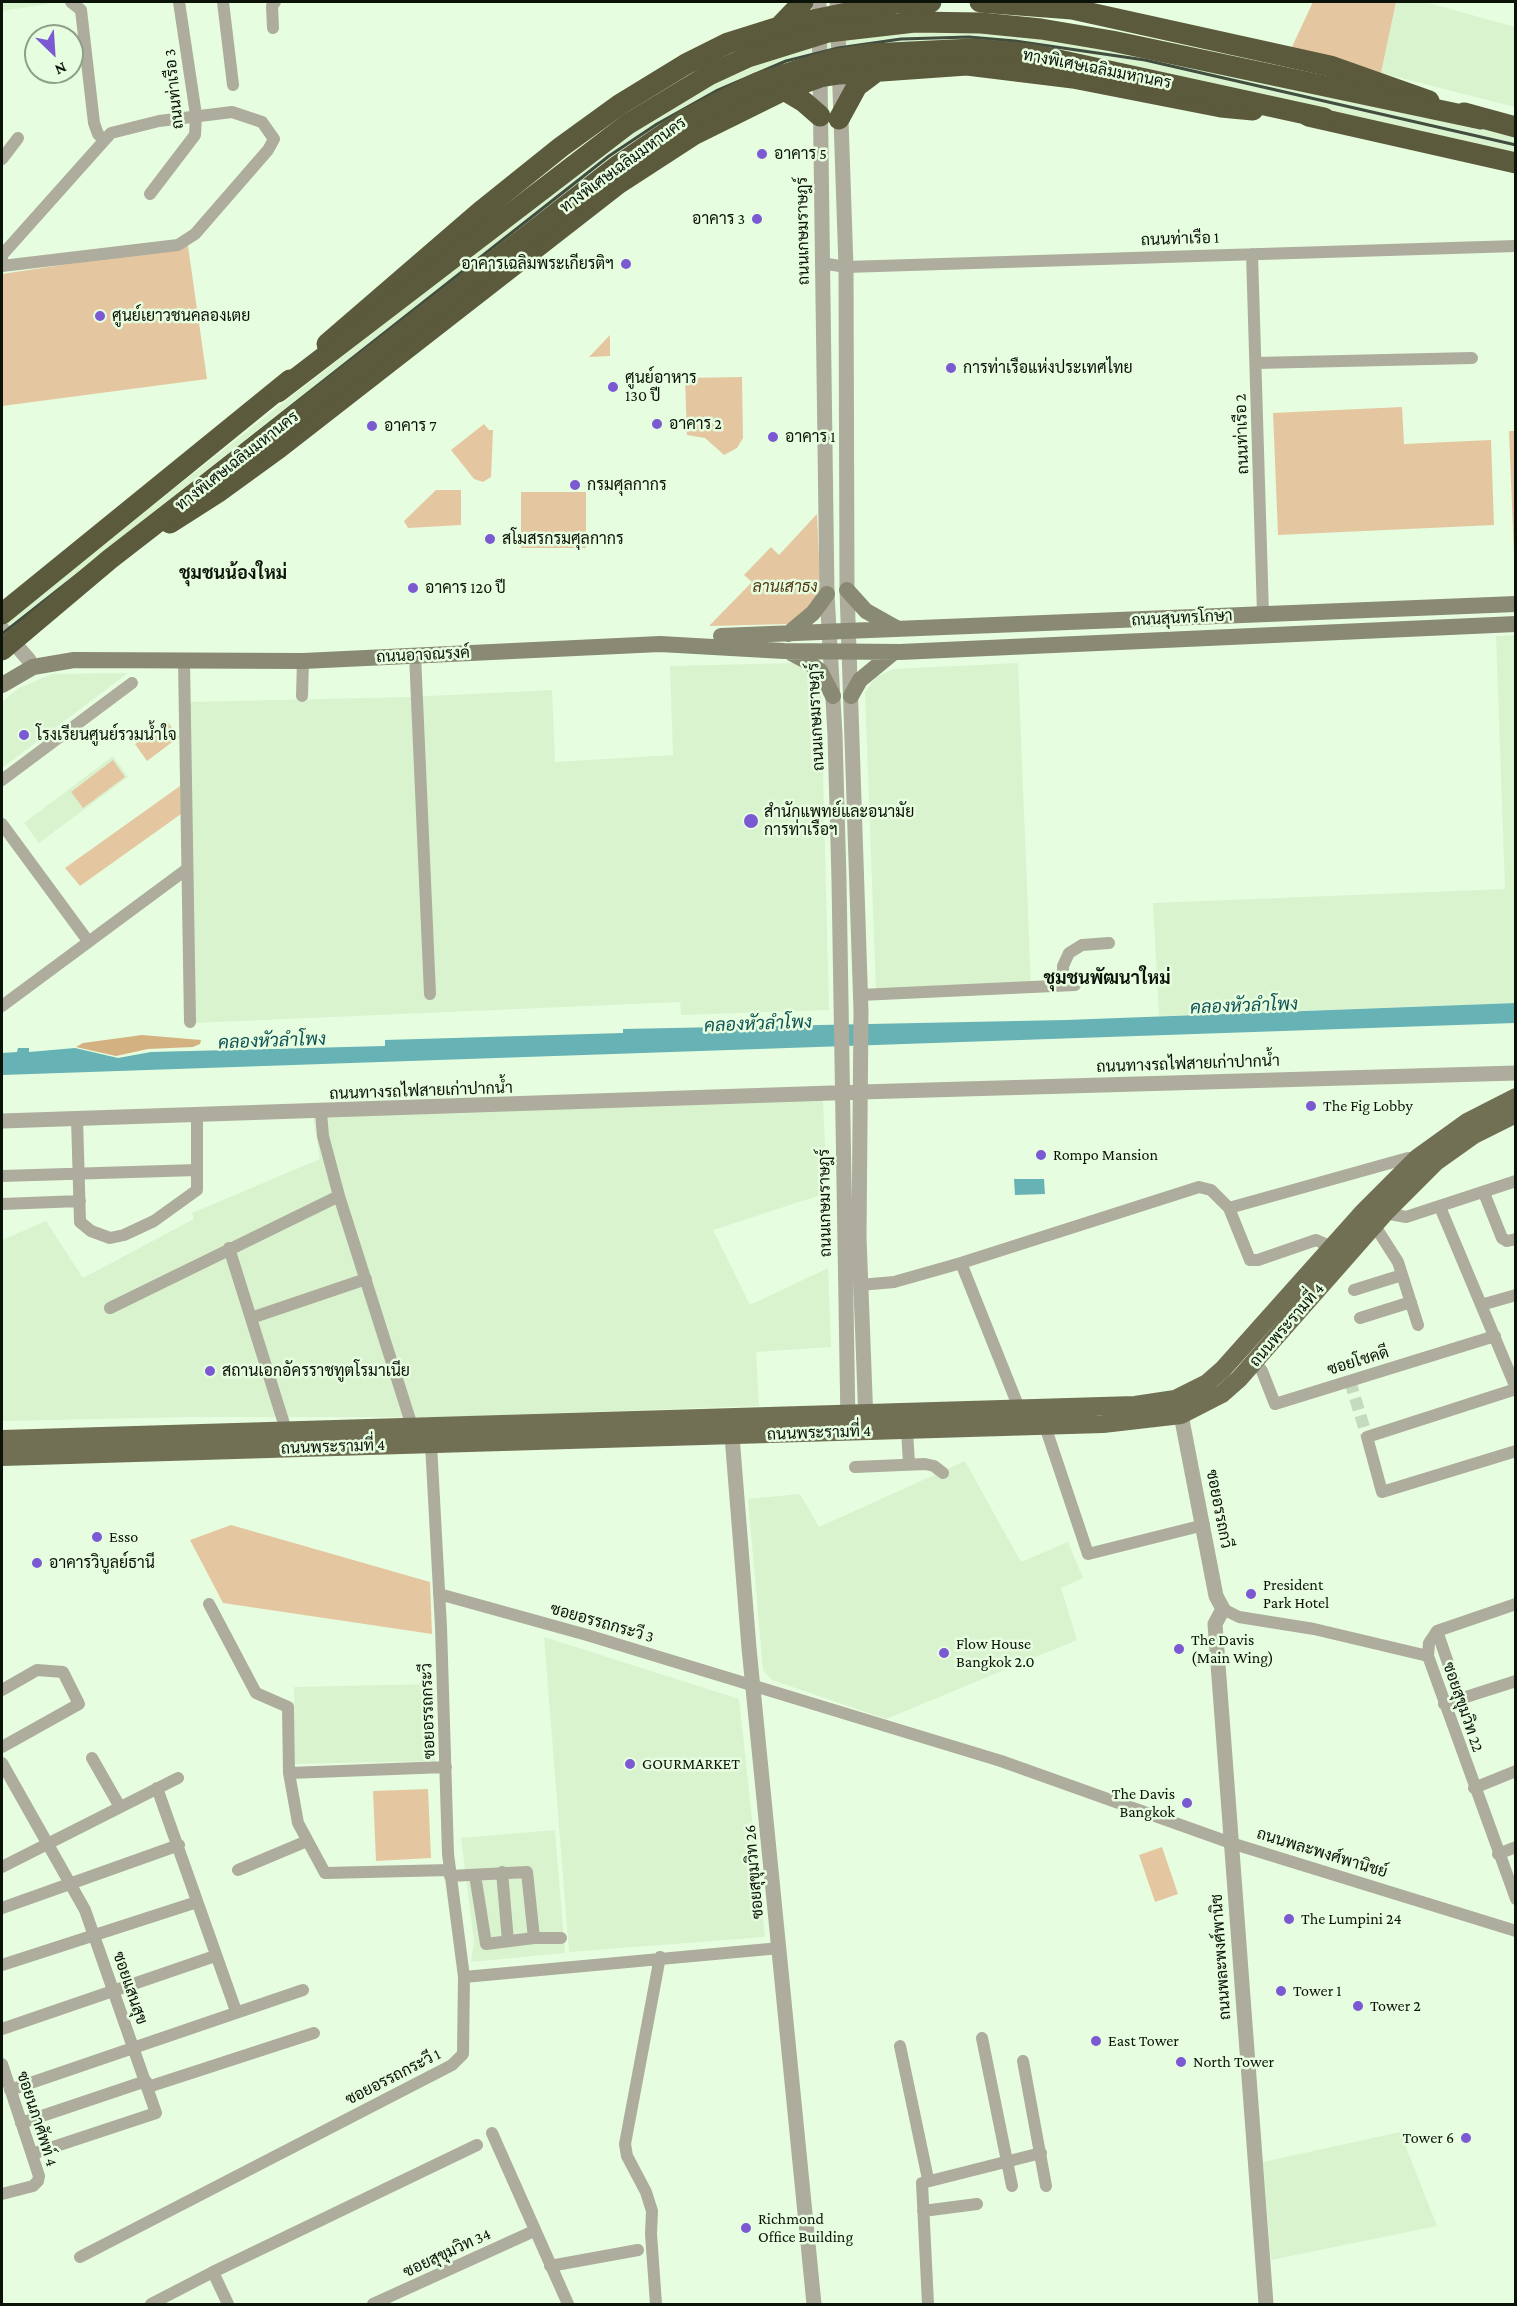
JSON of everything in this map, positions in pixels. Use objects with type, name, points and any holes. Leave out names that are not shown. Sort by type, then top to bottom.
[{"type":"highway","points":[[779,27],[803,2]]},
{"type":"highway","points":[[278,392],[326,345],[480,212],[619,105],[686,64],[728,43],[828,9],[870,4],[931,2]]},
{"type":"highway","points":[[980,2],[1072,9],[1330,66],[1481,119]]},
{"type":"highway","name":"ทางพิเศษเฉลิมมหานคร","points":[[2,614],[278,392],[628,123],[709,75],[748,57],[828,32],[915,22],[981,23],[1041,29],[1112,41],[1515,127]]},
{"type":"highway","name":"ทางพิเศษเฉลิมมหานคร","points":[[2,650],[110,559],[616,167],[686,119],[757,83],[831,60],[870,54],[973,49],[1030,54],[1324,118],[1515,163]]},
{"type":"highway","points":[[110,559],[217,493],[279,448],[618,184],[695,134],[784,90],[829,76],[967,65],[1073,78],[1221,107],[1324,118]]},
{"type":"highway","points":[[784,90],[829,117],[857,86],[878,71]]},
{"type":"main road","points":[[848,590],[866,611],[902,630]]},
{"type":"main road","points":[[788,634],[808,619],[827,594]]},
{"type":"main road","name":"ถนนสุนทรโกษา","points":[[849,632],[1515,604]]},
{"type":"main road","name":"ถนนสุนทรโกษา","points":[[850,653],[1515,624]]},
{"type":"main road","name":"ถนนอาจณรงค์","points":[[2,675],[59,655],[245,654],[651,636],[849,632]]},
{"type":"main road","name":"ถนนอาจณรงค์","points":[[2,685],[31,663],[75,660],[303,661],[660,644],[850,653]]},
{"type":"main road","points":[[784,651],[814,666],[826,680],[833,696]]},
{"type":"main road","points":[[851,696],[860,680],[894,652]]},
{"type":"main road","name":"ถนนพระรามที่ 4","points":[[2,1457],[424,1432],[857,1412],[1135,1405],[1175,1399],[1191,1392],[1215,1376],[1243,1348],[1370,1204],[1417,1158],[1467,1122],[1515,1097]]},
{"type":"main road","name":"ถนนพระรามที่ 4","points":[[2,1439],[286,1430],[732,1436],[1137,1422],[1181,1414],[1222,1394],[1255,1362],[1380,1219],[1420,1177],[1453,1149],[1515,1114]]},
{"type":"street","points":[[71,2],[81,10],[94,123],[98,134],[104,140]]},
{"type":"street","name":"ถนนท่าเรือ 3","points":[[150,194],[192,143],[195,135],[196,115],[179,2]]},
{"type":"street","points":[[223,2],[232,84]]},
{"type":"street","points":[[273,28],[272,6],[275,2]]},
{"type":"street","name":"ถนนเกษมราษฎร์","points":[[828,9],[829,117],[820,263],[827,594],[839,880],[842,1092],[851,1237],[857,1412]]},
{"type":"street","points":[[226,111],[254,117],[262,122],[274,139],[268,150],[195,234],[178,245],[2,260],[111,133],[226,111]]},
{"type":"street","name":"ถนนเกษมราษฎร์","points":[[829,117],[846,267],[848,590],[861,1011],[861,1092],[851,1237],[860,1285],[857,1432]]},
{"type":"street","points":[[2,159],[18,138]]},
{"type":"street","name":"ถนนท่าเรือ 1","points":[[820,263],[846,267],[1515,246]]},
{"type":"street","name":"ถนนท่าเรือ 2","points":[[1252,254],[1263,614]]},
{"type":"street","points":[[1256,363],[1472,358]]},
{"type":"street","points":[[2,628],[31,663]]},
{"type":"street","points":[[415,655],[430,994]]},
{"type":"street","points":[[184,661],[190,1022]]},
{"type":"street","points":[[302,696],[303,661]]},
{"type":"street","points":[[2,780],[132,683]]},
{"type":"street","points":[[2,824],[88,941]]},
{"type":"street","points":[[2,1005],[187,868]]},
{"type":"street","points":[[839,880],[857,879]]},
{"type":"street","points":[[860,995],[1069,985],[1063,966],[1070,953],[1082,945],[1109,943]]},
{"type":"street","name":"ถนนทางรถไฟสายเก่าปากน้ำ","points":[[2,1121],[321,1112],[842,1092],[1515,1073]]},
{"type":"street","name":"ซอยอรรถกระวี","points":[[321,1112],[324,1136],[339,1196],[366,1279],[424,1432],[439,1594],[450,1873],[464,1977]]},
{"type":"street","points":[[77,1118],[80,1222],[91,1231],[110,1238],[124,1235],[170,1212],[197,1190],[197,1115]]},
{"type":"street","points":[[1229,1208],[1408,1158],[1417,1158]]},
{"type":"street","points":[[2,1176],[197,1170]]},
{"type":"street","points":[[1418,1325],[1398,1263],[1380,1219],[1406,1217],[1485,1193],[1515,1181]]},
{"type":"street","points":[[860,1285],[894,1281],[961,1263],[1199,1187],[1211,1190],[1229,1208],[1250,1260],[1258,1260],[1316,1240],[1332,1248]]},
{"type":"street","points":[[1485,1193],[1502,1238],[1507,1241],[1515,1239]]},
{"type":"street","points":[[110,1308],[339,1196]]},
{"type":"street","points":[[2,1204],[80,1201]]},
{"type":"street","points":[[1440,1207],[1515,1388],[1367,1437],[1382,1492],[1515,1451]]},
{"type":"street","points":[[229,1248],[286,1430]]},
{"type":"street","points":[[961,1263],[1019,1408]]},
{"type":"street","points":[[1354,1290],[1402,1275]]},
{"type":"street","points":[[251,1318],[366,1279]]},
{"type":"street","points":[[1481,1305],[1515,1295]]},
{"type":"street","points":[[1360,1318],[1411,1302]]},
{"type":"street","name":"ซอยโชคดี","points":[[1255,1362],[1262,1371],[1275,1404],[1495,1336]]},
{"type":"street","name":"ซอยอรรถกวี","points":[[1181,1414],[1216,1596],[1223,1609]]},
{"type":"street","points":[[1045,1426],[1088,1554],[1204,1525]]},
{"type":"street","points":[[906,1430],[909,1464]]},
{"type":"street","name":"ซอยสุขุมวิท 26","points":[[732,1436],[814,2304]]},
{"type":"street","points":[[855,1467],[930,1465],[943,1473]]},
{"type":"street","name":"ซอยอรรถกระวี 3","points":[[439,1594],[587,1635],[1000,1761],[1231,1843]]},
{"type":"street","points":[[209,1604],[256,1693],[288,1707],[289,1773],[298,1823],[325,1873],[475,1875],[524,1870],[528,1874],[534,1938]]},
{"type":"street","points":[[1428,1656],[1429,1643],[1437,1632],[1515,1604]]},
{"type":"street","name":"ซอยสุขุมวิท 22","points":[[1223,1609],[1239,1617],[1314,1629],[1428,1656],[1515,1899]]},
{"type":"street","name":"ถนนพละพงศ์พานิช","points":[[1223,1609],[1215,1624],[1266,2304]]},
{"type":"street","points":[[1437,1632],[1460,1698]]},
{"type":"street","points":[[2,1690],[37,1670],[63,1672],[79,1704],[2,1747]]},
{"type":"street","points":[[1444,1704],[1515,1681]]},
{"type":"street","points":[[92,1758],[120,1807]]},
{"type":"street","name":"ซอยแสนสุข","points":[[2,1764],[85,1910],[147,2084],[155,2115],[32,2154]]},
{"type":"street","points":[[289,1773],[446,1767]]},
{"type":"street","points":[[1474,1788],[1515,1772]]},
{"type":"street","points":[[2,1868],[178,1778]]},
{"type":"street","points":[[157,1788],[236,2011]]},
{"type":"street","points":[[238,1870],[307,1841]]},
{"type":"street","name":"ถนนพละพงศ์พานิชย์","points":[[1231,1843],[1515,1931]]},
{"type":"street","points":[[2,1908],[179,1845]]},
{"type":"street","points":[[1498,1854],[1515,1847]]},
{"type":"street","points":[[502,1872],[508,1941]]},
{"type":"street","points":[[475,1875],[484,1941],[489,1944],[534,1938],[561,1938]]},
{"type":"street","points":[[2,1965],[197,1902]]},
{"type":"street","points":[[464,1977],[660,1957],[780,1948]]},
{"type":"street","points":[[2,2029],[215,1956]]},
{"type":"street","points":[[656,2304],[651,2234],[652,2211],[646,2192],[627,2156],[625,2144],[660,1957]]},
{"type":"street","name":"ซอยอรรถกระวี 1","points":[[80,2257],[460,2060],[464,2054],[464,1977]]},
{"type":"street","points":[[10,2090],[303,1990]]},
{"type":"street","points":[[21,2123],[314,2033]]},
{"type":"street","points":[[982,2038],[1012,2186]]},
{"type":"street","points":[[900,2046],[928,2179]]},
{"type":"street","points":[[1023,2061],[1046,2186]]},
{"type":"street","name":"ซอยนภาศัพท์ 4","points":[[2,2064],[32,2154],[38,2181],[33,2186],[2,2194]]},
{"type":"street","points":[[492,2133],[568,2304]]},
{"type":"street","points":[[152,2304],[213,2272],[477,2145]]},
{"type":"street","points":[[928,2304],[921,2185],[928,2179],[1041,2153]]},
{"type":"street","points":[[923,2211],[977,2204]]},
{"type":"street","name":"ซอยสุขุมวิท 34","points":[[374,2304],[534,2231]]},
{"type":"street","points":[[550,2266],[638,2250]]},
{"type":"street","points":[[213,2272],[228,2304]]},
{"type":"shaded area","points":[[2,2],[48,2],[48,4],[2,11]]},
{"type":"shaded area","points":[[1396,2],[1425,2],[1515,27],[1515,107],[1381,73]]},
{"type":"shaded area","points":[[993,31],[1240,72],[1515,137],[1515,157],[1131,65],[788,68],[2,643],[2,624],[605,150],[712,84],[784,54],[836,40],[900,32]]},
{"type":"shaded area","points":[[1515,635],[1515,1003],[1159,1016],[1153,903],[1505,889],[1496,636]]},
{"type":"shaded area","points":[[794,663],[810,672],[821,691],[829,1010],[681,1015],[680,1002],[193,1023],[189,702],[409,697],[552,690],[555,762],[673,755],[670,666]]},
{"type":"shaded area","points":[[1018,663],[1031,986],[876,992],[865,692],[876,677],[894,669]]},
{"type":"shaded area","name":"โรงเรียนศูนย์รวมน้ำใจ","points":[[128,673],[2,768],[2,702],[19,688],[52,674]]},
{"type":"shaded area","points":[[113,756],[128,777],[39,843],[24,823]]},
{"type":"shaded area","points":[[142,1035],[201,1040],[200,1044],[193,1047],[148,1049],[116,1056],[76,1047],[83,1043]]},
{"type":"shaded area","points":[[823,1100],[827,1193],[713,1230],[750,1305],[828,1268],[831,1347],[756,1352],[759,1406],[444,1417],[190,1417],[2,1421],[2,1240],[46,1221],[83,1278],[194,1219],[192,1213],[320,1159],[313,1117]]},
{"type":"shaded area","points":[[965,1461],[1021,1562],[1068,1542],[1083,1578],[1061,1588],[1077,1640],[886,1719],[772,1680],[763,1670],[748,1499],[800,1494],[819,1527]]},
{"type":"shaded area","points":[[544,1637],[739,1699],[765,1937],[569,1952]]},
{"type":"shaded area","points":[[433,1684],[435,1761],[295,1764],[294,1687]]},
{"type":"shaded area","points":[[555,1830],[565,1953],[471,1962],[474,1941],[461,1838]]},
{"type":"shaded area","points":[[1400,2132],[1437,2226],[1271,2260],[1263,2162]]},
{"type":"green space","points":[[1313,2],[1396,2],[1381,73],[1290,51]]},
{"type":"green space","name":"ศูนย์เยาวชนคลองเตย","points":[[188,246],[207,379],[2,406],[2,274]]},
{"type":"green space","points":[[610,335],[610,356],[589,357]]},
{"type":"green space","points":[[742,377],[743,438],[737,448],[724,455],[705,438],[687,435],[685,378]]},
{"type":"green space","points":[[1402,407],[1404,444],[1491,440],[1494,525],[1278,535],[1273,413]]},
{"type":"green space","points":[[484,424],[489,430],[493,430],[491,477],[483,482],[474,479],[451,450]]},
{"type":"green space","points":[[1509,431],[1516,431],[1515,580]]},
{"type":"green space","points":[[436,490],[461,490],[461,525],[408,528],[404,521]]},
{"type":"green space","points":[[521,492],[586,492],[586,548],[521,548]]},
{"type":"green space","name":"ลานเสาธง","points":[[817,514],[820,593],[814,602],[789,624],[709,626],[752,582],[744,575],[771,547],[779,555]]},
{"type":"green space","points":[[167,721],[179,737],[147,761],[135,744]]},
{"type":"green space","points":[[113,760],[125,777],[83,808],[71,792]]},
{"type":"green space","points":[[180,786],[181,814],[80,886],[65,868]]},
{"type":"green space","points":[[231,1525],[430,1582],[432,1634],[223,1603],[190,1540]]},
{"type":"green space","points":[[428,1789],[431,1858],[376,1861],[373,1791]]},
{"type":"green space","points":[[1162,1847],[1178,1894],[1155,1902],[1139,1855]]},
{"type":"water","points":[[1516,1003],[1515,1023],[2,1075],[2,1053],[17,1052],[18,1048],[29,1048],[29,1052],[75,1048],[118,1058],[151,1052],[385,1046],[385,1040],[623,1033],[623,1029],[1066,1020]]},
{"type":"water","points":[[1014,1179],[1044,1179],[1045,1194],[1015,1195]]},
{"type":"tunnel","points":[[1350,1381],[1367,1437]]},
{"type":"railway","points":[[2,634],[609,156],[657,124],[716,91],[786,61],[838,48],[901,39],[969,37],[1015,41],[1145,60],[1516,145]]},
{"type":"place","name":"อาคาร 5","points":[[762,154]]},
{"type":"place","name":"อาคาร 3","points":[[757,219]]},
{"type":"place","name":"อาคารเฉลิมพระเกียรติฯ","points":[[626,264]]},
{"type":"place","name":"ศูนย์เยาวชนคลองเตย","points":[[100,316]]},
{"type":"place","name":"การท่าเรือแห่งประเทศไทย","points":[[951,368]]},
{"type":"place","name":"ศูนย์อาหาร 130 ปี","points":[[613,387]]},
{"type":"place","name":"อาคาร 2","points":[[657,424]]},
{"type":"place","name":"อาคาร 7","points":[[372,426]]},
{"type":"place","name":"อาคาร 1","points":[[773,437]]},
{"type":"place","name":"กรมศุลกากร","points":[[575,485]]},
{"type":"place","name":"สโมสรกรมศุลกากร","points":[[490,539]]},
{"type":"place","name":"อาคาร 120 ปี","points":[[413,588]]},
{"type":"place","name":"โรงเรียนศูนย์รวมน้ำใจ","points":[[24,735]]},
{"type":"place","name":"สำนักแพทย์และอนามัย การท่าเรือฯ","points":[[751,821]]},
{"type":"place","name":"The Fig Lobby","points":[[1311,1106]]},
{"type":"place","name":"Rompo Mansion","points":[[1041,1155]]},
{"type":"place","name":"สถานเอกอัครราชทูตโรมาเนีย","points":[[210,1371]]},
{"type":"place","name":"Esso","points":[[97,1537]]},
{"type":"place","name":"อาคารวิบูลย์ธานี","points":[[37,1563]]},
{"type":"place","name":"President Park Hotel","points":[[1251,1594]]},
{"type":"place","name":"The Davis (Main Wing)","points":[[1179,1649]]},
{"type":"place","name":"Flow House Bangkok 2.0","points":[[944,1653]]},
{"type":"place","name":"GOURMARKET","points":[[630,1764]]},
{"type":"place","name":"The Davis Bangkok","points":[[1187,1803]]},
{"type":"place","name":"The Lumpini 24","points":[[1289,1919]]},
{"type":"place","name":"Tower 1","points":[[1281,1991]]},
{"type":"place","name":"Tower 2","points":[[1358,2006]]},
{"type":"place","name":"East Tower","points":[[1096,2041]]},
{"type":"place","name":"North Tower","points":[[1181,2062]]},
{"type":"place","name":"Tower 6","points":[[1466,2138]]},
{"type":"place","name":"Richmond Office Building","points":[[746,2228]]},
{"type":"district","name":"ชุมชนน้องใหม่","points":[[233,573]]},
{"type":"district","name":"ชุมชนพัฒนาใหม่","points":[[1107,978]]},
{"type":"water label","name":"คลองหัวลำโพง","points":[[1244,1006]]},
{"type":"water label","name":"คลองหัวลำโพง","points":[[758,1024]]},
{"type":"water label","name":"คลองหัวลำโพง","points":[[272,1041]]}]
